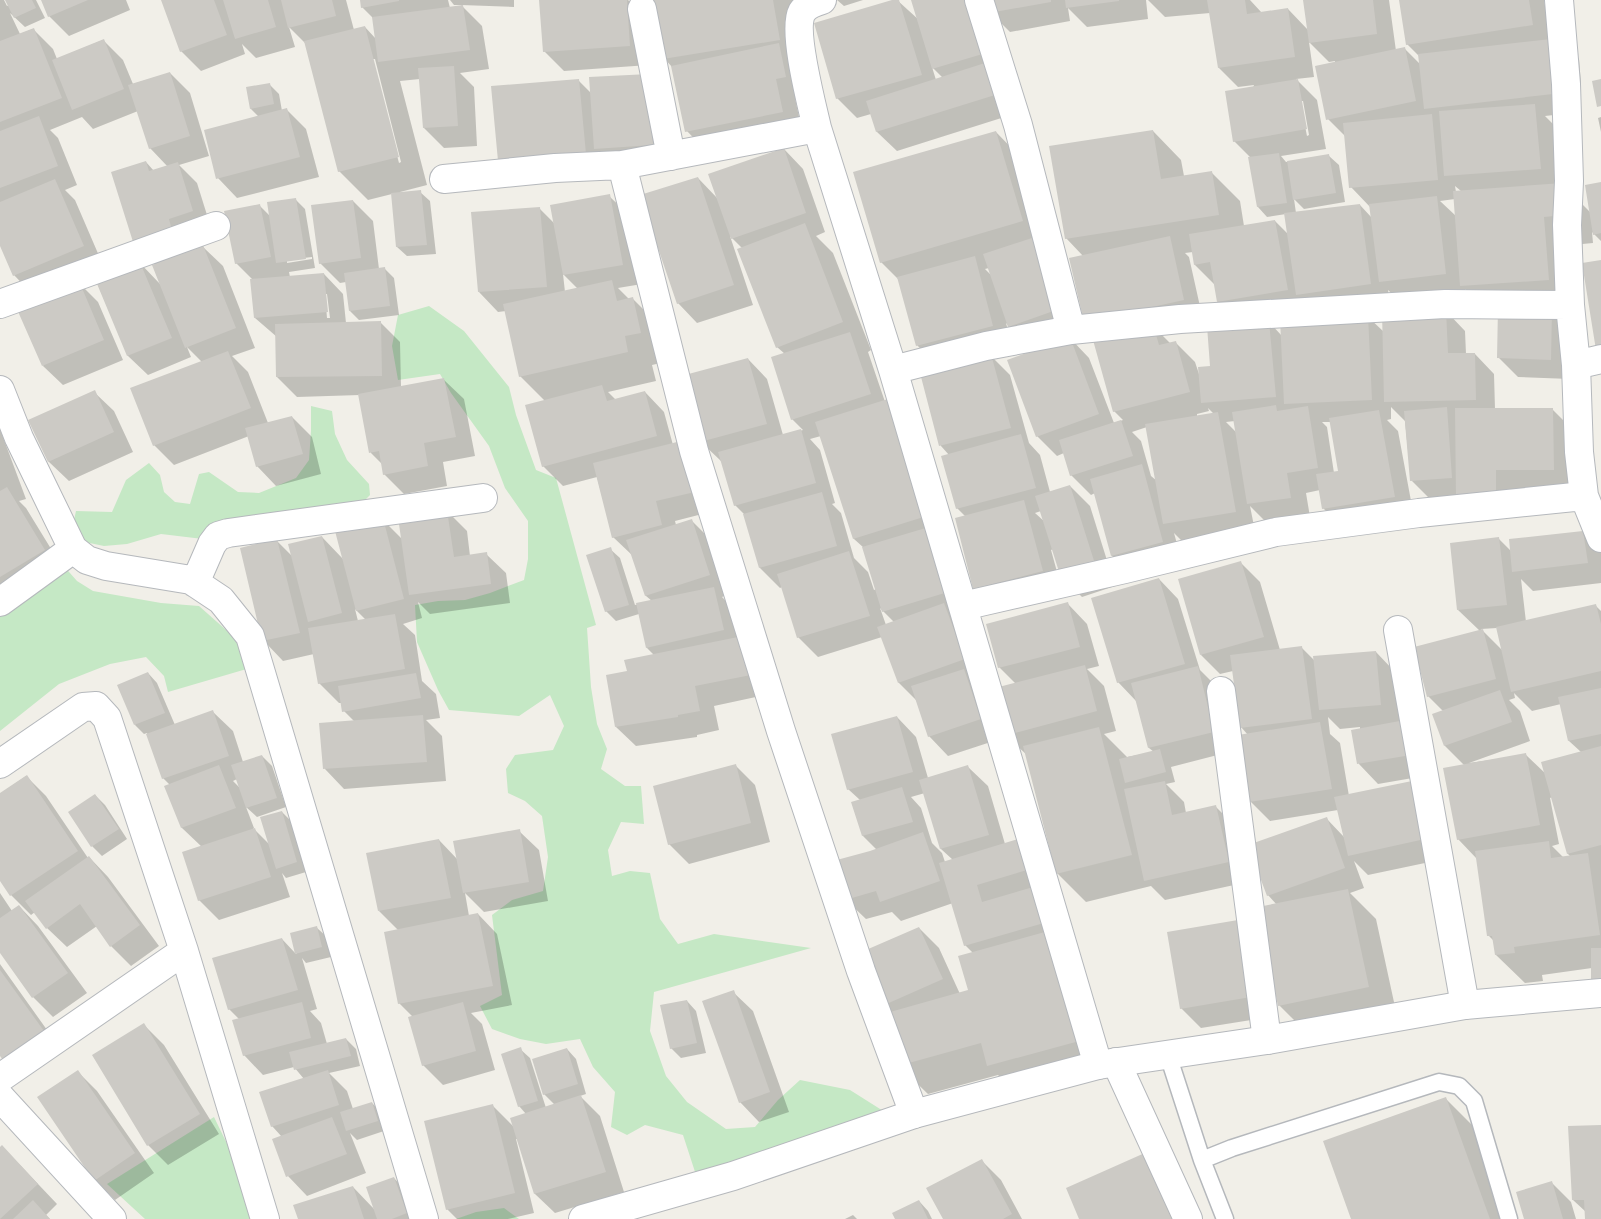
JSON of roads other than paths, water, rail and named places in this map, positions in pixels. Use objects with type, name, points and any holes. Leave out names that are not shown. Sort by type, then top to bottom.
[{"type":"street","points":[[822,0],[815,2],[803,11],[799,21],[802,62],[817,128],[893,370],[963,606],[1107,1064],[1188,1219]]},
{"type":"street","points":[[978,0],[1018,125],[1071,330]]},
{"type":"street","points":[[1559,0],[1566,84],[1569,180],[1567,225],[1570,305],[1588,362],[1579,442],[1584,496],[1601,538]]},
{"type":"street","points":[[642,9],[671,156]]},
{"type":"street","points":[[444,179],[555,168],[622,165],[817,128]]},
{"type":"street","points":[[622,165],[697,460],[781,731],[861,971],[914,1114]]},
{"type":"street","points":[[0,304],[216,226]]},
{"type":"street","points":[[893,370],[986,346],[1071,330],[1180,319],[1444,304],[1570,305]]},
{"type":"street","points":[[0,390],[19,438],[73,549],[87,560],[106,566],[190,580],[221,600],[250,636],[424,1219]]},
{"type":"street","points":[[963,606],[1276,532],[1419,513],[1584,496]]},
{"type":"street","points":[[195,583],[212,544],[218,536],[228,533],[483,498]]},
{"type":"street","points":[[0,602],[73,549]]},
{"type":"street","points":[[1398,630],[1465,1005]]},
{"type":"street","points":[[1221,691],[1267,1040]]},
{"type":"street","points":[[0,764],[82,707],[96,706],[107,718],[184,951],[265,1219]]},
{"type":"street","points":[[0,1078],[184,951]]},
{"type":"street","points":[[590,1217],[734,1176],[914,1114],[1107,1064],[1267,1040],[1465,1005],[1601,993]]},
{"type":"street","points":[[0,1097],[112,1219]]},
{"type":"lane","points":[[1168,1054],[1202,1160],[1224,1219]]},
{"type":"lane","points":[[1202,1160],[1232,1148],[1439,1082],[1459,1086],[1474,1101],[1509,1219]]}]
